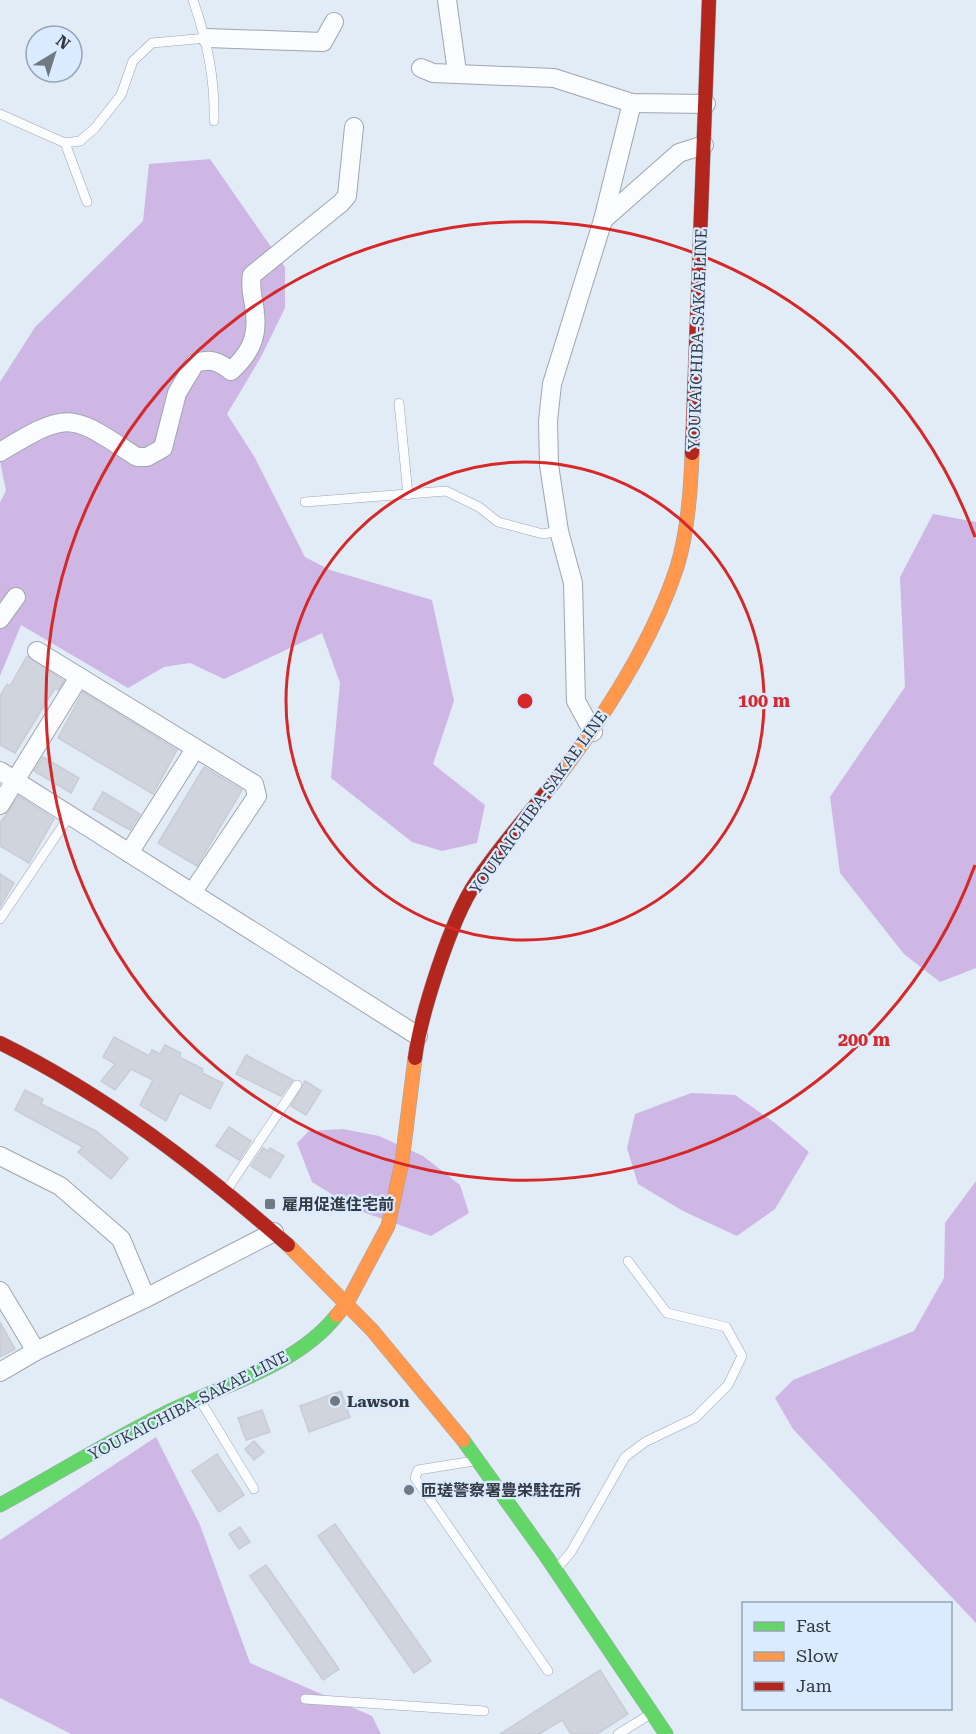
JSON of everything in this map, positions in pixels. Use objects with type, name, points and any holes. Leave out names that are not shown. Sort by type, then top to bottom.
[{"type":"main road","name":"YOUKAICHIBA-SAKAE LINE","points":[[2,1500],[164,1414],[272,1365],[323,1333],[347,1303],[370,1261],[392,1212],[409,1118],[418,1036],[453,928],[475,884],[593,732],[654,625],[678,565],[692,483],[709,0]]},
{"type":"main road","points":[[0,1043],[113,1108],[274,1232],[347,1303],[398,1359],[478,1460],[666,1734]]},
{"type":"street","points":[[447,0],[457,72]]},
{"type":"street","points":[[207,38],[323,42],[334,22]]},
{"type":"street","points":[[421,68],[433,73],[457,72],[554,78],[632,103],[706,104]]},
{"type":"street","points":[[593,732],[576,701],[574,594],[559,531],[549,465],[552,384],[603,220],[632,103]]},
{"type":"street","points":[[0,452],[39,428],[71,421],[87,425],[137,457],[156,454],[163,448],[177,393],[195,363],[207,359],[222,364],[231,371],[247,356],[254,335],[255,314],[250,287],[252,276],[260,266],[347,196],[354,127]]},
{"type":"street","points":[[603,220],[680,153],[704,145]]},
{"type":"street","points":[[0,619],[16,597]]},
{"type":"street","points":[[37,651],[254,784],[257,796],[192,893]]},
{"type":"street","points":[[0,805],[7,776],[79,677]]},
{"type":"street","points":[[129,853],[195,749]]},
{"type":"street","points":[[7,776],[418,1036]]},
{"type":"street","points":[[0,1156],[60,1186],[121,1239],[146,1298]]},
{"type":"street","points":[[0,1372],[36,1351],[274,1232]]},
{"type":"street","points":[[0,1291],[36,1351]]},
{"type":"lane","points":[[193,0],[207,38],[215,86],[214,121]]},
{"type":"lane","points":[[0,114],[65,143],[80,141],[95,128],[121,95],[133,61],[152,43],[207,38]]},
{"type":"lane","points":[[65,143],[87,202]]},
{"type":"lane","points":[[399,404],[408,495]]},
{"type":"lane","points":[[305,502],[446,491],[479,507],[498,522],[543,534],[559,531]]},
{"type":"lane","points":[[0,919],[69,815]]},
{"type":"lane","points":[[225,1193],[297,1085]]},
{"type":"lane","points":[[555,1570],[572,1552],[625,1457],[645,1442],[696,1418],[728,1385],[742,1356],[726,1327],[667,1312],[650,1293],[628,1261]]},
{"type":"lane","points":[[199,1398],[254,1489]]},
{"type":"lane","points":[[478,1460],[418,1470],[415,1478],[548,1671]]},
{"type":"lane","points":[[305,1699],[484,1711]]},
{"type":"lane","points":[[618,1734],[652,1714]]},
{"type":"shaded area","points":[[210,159],[285,267],[285,308],[261,357],[227,414],[254,456],[305,557],[330,570],[432,600],[454,701],[433,764],[485,805],[477,843],[442,851],[412,842],[331,778],[340,683],[322,633],[224,679],[190,663],[164,667],[128,688],[21,625],[0,676],[0,502],[6,491],[0,461],[0,382],[35,327],[143,221],[149,164]]},
{"type":"shaded area","points":[[933,514],[976,522],[976,968],[940,982],[904,954],[840,873],[830,797],[905,687],[900,577]]},
{"type":"shaded area","points":[[691,1093],[735,1095],[775,1123],[809,1152],[775,1209],[737,1236],[683,1211],[638,1184],[627,1148],[635,1114]]},
{"type":"shaded area","points":[[343,1129],[379,1136],[423,1156],[460,1185],[469,1213],[431,1236],[357,1210],[312,1182],[297,1143],[309,1131]]},
{"type":"shaded area","points":[[976,1181],[976,1623],[793,1429],[775,1398],[793,1380],[914,1331],[944,1278],[945,1223]]},
{"type":"shaded area","points":[[156,1437],[200,1525],[250,1663],[372,1716],[381,1734],[71,1734],[0,1698],[0,1540]]},
{"type":"building","points":[[27,656],[64,681],[58,690],[55,688],[15,753],[0,745],[0,696],[7,684],[10,686]]},
{"type":"building","points":[[83,692],[177,750],[153,794],[58,738]]},
{"type":"building","points":[[43,757],[79,778],[71,793],[34,771]]},
{"type":"building","points":[[204,767],[242,790],[197,866],[158,843]]},
{"type":"building","points":[[103,792],[140,814],[130,830],[93,809]]},
{"type":"building","points":[[19,796],[54,819],[29,863],[0,846],[0,823]]},
{"type":"building","points":[[0,874],[14,883],[0,907]]},
{"type":"building","points":[[114,1037],[149,1056],[152,1050],[160,1054],[165,1045],[181,1053],[179,1057],[203,1069],[202,1073],[223,1083],[210,1109],[180,1093],[166,1121],[140,1105],[153,1080],[131,1069],[115,1090],[101,1081],[115,1064],[103,1057]]},
{"type":"building","points":[[246,1055],[293,1080],[281,1096],[236,1074]]},
{"type":"building","points":[[305,1081],[321,1091],[306,1115],[291,1106]]},
{"type":"building","points":[[25,1090],[43,1099],[41,1104],[96,1131],[128,1158],[111,1179],[78,1152],[83,1147],[15,1110]]},
{"type":"building","points":[[229,1127],[251,1141],[239,1160],[216,1146]]},
{"type":"building","points":[[263,1148],[268,1151],[270,1148],[284,1156],[270,1178],[251,1166]]},
{"type":"building","points":[[0,1322],[15,1349],[0,1357]]},
{"type":"building","points":[[341,1391],[350,1417],[309,1432],[300,1406]]},
{"type":"building","points":[[262,1410],[270,1432],[246,1440],[238,1418]]},
{"type":"building","points":[[254,1441],[264,1452],[254,1460],[245,1449]]},
{"type":"building","points":[[217,1454],[244,1495],[219,1512],[192,1471]]},
{"type":"building","points":[[335,1524],[431,1661],[414,1673],[318,1536]]},
{"type":"building","points":[[240,1527],[250,1542],[239,1549],[229,1534]]},
{"type":"building","points":[[266,1565],[339,1669],[323,1680],[250,1576]]},
{"type":"building","points":[[600,1670],[628,1714],[597,1734],[571,1734],[562,1720],[539,1734],[500,1734]]},
{"type":"traffic: fast","points":[[0,1505],[164,1414],[280,1362],[320,1333],[337,1315]]},
{"type":"traffic: fast","points":[[463,1440],[546,1556],[666,1734]]},
{"type":"traffic: slow","points":[[555,781],[625,679],[667,596],[677,567],[686,526],[692,453]]},
{"type":"traffic: slow","points":[[337,1315],[347,1303],[388,1226],[402,1162],[415,1058]]},
{"type":"traffic: slow","points":[[288,1245],[372,1330],[463,1440]]},
{"type":"traffic: jam","points":[[692,453],[709,0]]},
{"type":"traffic: jam","points":[[415,1058],[430,992],[447,942],[466,898],[494,856],[555,781]]},
{"type":"traffic: jam","points":[[0,1043],[39,1063],[115,1109],[221,1188],[288,1245]]},
{"type":"place","name":"雇用促進住宅前","points":[[270,1204]]},
{"type":"place","name":"Lawson","points":[[335,1401]]},
{"type":"place","name":"匝瑳警察署豊栄駐在所","points":[[409,1490]]}]
